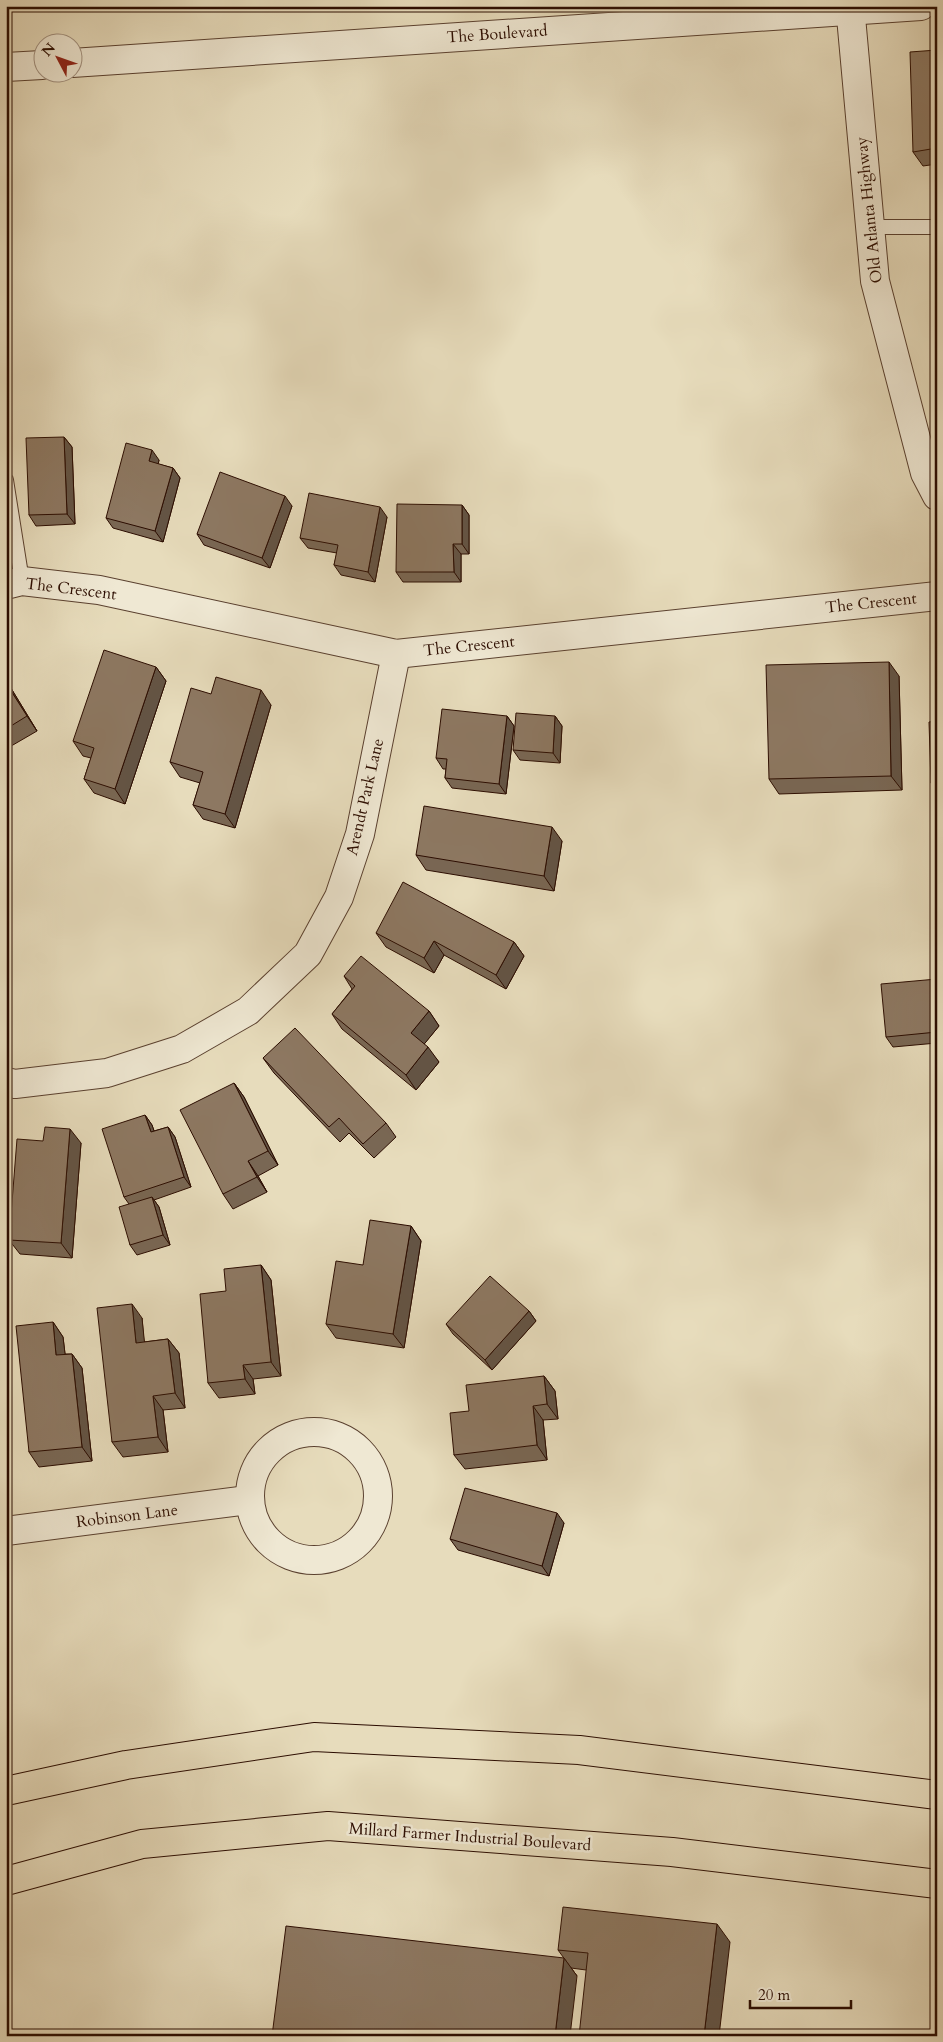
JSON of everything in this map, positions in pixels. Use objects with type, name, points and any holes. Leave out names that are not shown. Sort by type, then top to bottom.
[{"type":"main road","points":[[6,1791],[126,1765],[314,1737],[579,1750],[937,1795]]},
{"type":"main road","name":"Millard Farmer Industrial Boulevard","points":[[6,1881],[142,1844],[328,1826],[672,1852],[937,1884]]},
{"type":"street","name":"The Boulevard","points":[[82,61],[850,9],[921,6]]},
{"type":"street","name":"Old Atlanta Highway","points":[[850,9],[875,281],[929,459],[925,473],[937,496]]},
{"type":"street","points":[[6,67],[32,65]]},
{"type":"street","name":"The Crescent","points":[[14,583],[99,590],[396,654],[937,596]]},
{"type":"street","name":"Arendt Park Lane","points":[[6,1082],[15,1084],[107,1073],[182,1049],[248,1011],[308,954],[339,897],[360,834],[396,654]]},
{"type":"street","points":[[315,1431],[336,1435],[355,1446],[369,1462],[377,1481],[378,1502],[373,1523],[361,1541],[344,1554],[323,1561],[302,1560],[281,1553],[265,1539],[253,1521],[248,1500],[251,1479],[260,1460],[275,1444],[294,1434],[315,1431]]},
{"type":"street","name":"Robinson Lane","points":[[6,1531],[248,1500]]},
{"type":"lane","points":[[870,227],[937,226]]},
{"type":"lane","points":[[6,480],[14,583]]},
{"type":"building","points":[[937,50],[937,148],[913,152],[910,52]]},
{"type":"building","points":[[64,437],[67,514],[29,515],[26,438]]},
{"type":"building","points":[[126,443],[152,450],[149,461],[173,468],[155,531],[106,518]]},
{"type":"building","points":[[220,472],[285,496],[262,558],[197,534]]},
{"type":"building","points":[[309,493],[380,507],[368,572],[334,565],[338,545],[300,538]]},
{"type":"building","points":[[397,504],[462,505],[462,544],[453,544],[454,572],[396,572]]},
{"type":"building","points":[[104,650],[156,667],[115,789],[84,779],[94,748],[73,741]]},
{"type":"building","points":[[889,662],[891,776],[769,779],[766,665]]},
{"type":"building","points":[[216,677],[261,690],[225,814],[193,805],[203,772],[170,762],[191,688],[211,694]]},
{"type":"building","points":[[6,683],[27,716],[6,729]]},
{"type":"building","points":[[442,709],[507,716],[499,784],[445,778],[447,759],[436,758]]},
{"type":"building","points":[[516,713],[555,716],[553,753],[513,750]]},
{"type":"building","points":[[937,721],[937,783],[931,783],[929,722]]},
{"type":"building","points":[[424,806],[552,827],[544,876],[416,855]]},
{"type":"building","points":[[403,882],[514,942],[496,975],[434,941],[424,958],[376,933]]},
{"type":"building","points":[[361,956],[429,1011],[411,1033],[428,1047],[406,1075],[332,1014],[355,986],[344,976]]},
{"type":"building","points":[[937,979],[937,1032],[886,1037],[881,984]]},
{"type":"building","points":[[295,1028],[386,1123],[363,1144],[339,1118],[329,1127],[263,1058]]},
{"type":"building","points":[[234,1083],[268,1151],[248,1161],[257,1177],[223,1194],[180,1110]]},
{"type":"building","points":[[145,1115],[151,1132],[168,1127],[184,1177],[124,1197],[102,1129]]},
{"type":"building","points":[[45,1127],[70,1129],[61,1243],[9,1240],[17,1139],[43,1141]]},
{"type":"building","points":[[152,1197],[163,1235],[130,1245],[119,1207]]},
{"type":"building","points":[[370,1220],[411,1226],[393,1334],[326,1324],[336,1261],[363,1265]]},
{"type":"building","points":[[261,1265],[271,1362],[243,1365],[245,1379],[208,1383],[200,1294],[226,1291],[224,1269]]},
{"type":"building","points":[[490,1276],[529,1311],[485,1360],[446,1324]]},
{"type":"building","points":[[132,1304],[136,1343],[168,1339],[175,1393],[153,1396],[158,1437],[112,1442],[97,1308]]},
{"type":"building","points":[[53,1322],[56,1355],[72,1354],[82,1447],[29,1452],[16,1326]]},
{"type":"building","points":[[544,1376],[547,1404],[533,1406],[537,1445],[454,1455],[450,1413],[469,1411],[466,1385]]},
{"type":"building","points":[[465,1488],[557,1513],[542,1566],[450,1539]]},
{"type":"building","points":[[563,1907],[717,1924],[704,2036],[579,2036],[588,1953],[558,1950]]},
{"type":"building","points":[[286,1926],[564,1958],[555,2036],[272,2036]]}]
